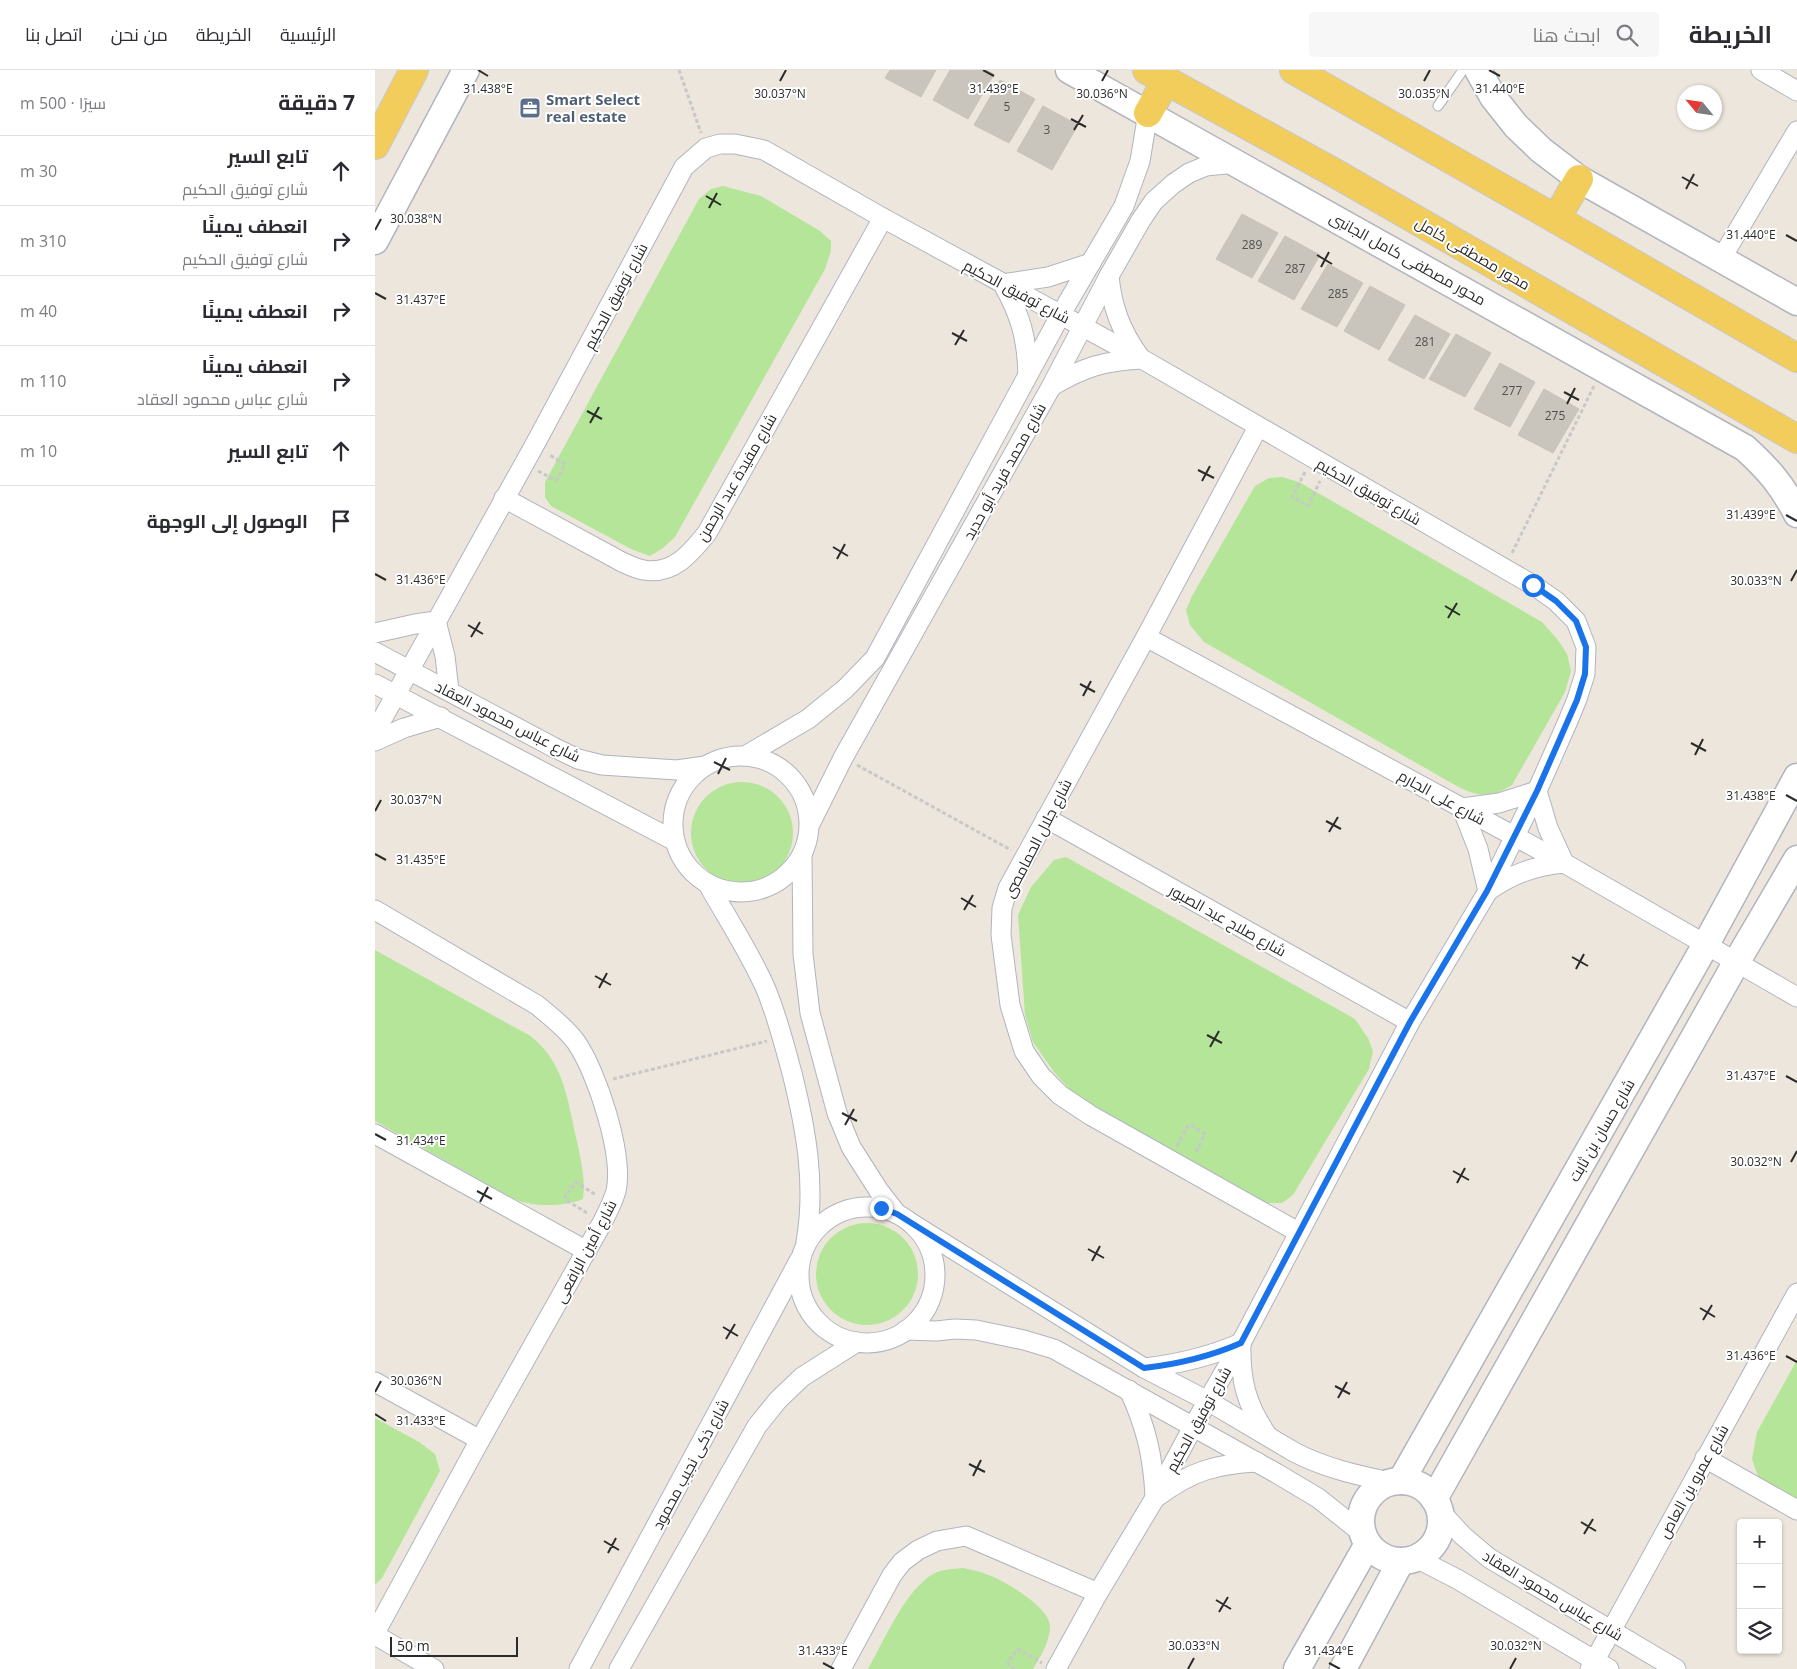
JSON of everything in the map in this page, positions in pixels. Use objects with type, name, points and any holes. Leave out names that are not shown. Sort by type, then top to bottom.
[{"type":"main road","points":[[375,145],[415,70]]},
{"type":"main road","points":[[1294,70],[1797,358]]},
{"type":"main road","points":[[1148,113],[1156,76]]},
{"type":"main road","name":"محور مصطفى كامل","points":[[1156,76],[1341,177],[1797,439]]},
{"type":"main road","points":[[1556,219],[1579,179]]},
{"type":"street","points":[[375,241],[467,70]]},
{"type":"street","name":"محور مصطفى كامل الجانبى","points":[[1069,70],[1745,448],[1769,470],[1788,496],[1797,514]]},
{"type":"street","points":[[1478,70],[1493,97],[1516,126],[1541,150],[1579,179],[1797,302]]},
{"type":"street","points":[[1761,70],[1797,91]]},
{"type":"street","name":"شارع محمد فريد أبو حديد","points":[[745,756],[808,720],[845,689],[875,658],[1061,314],[1124,206],[1140,161],[1148,113]]},
{"type":"street","points":[[1721,259],[1797,131]]},
{"type":"street","name":"شارع توفيق الحكيم","points":[[375,732],[504,498],[525,464],[684,167],[706,148],[720,144],[735,144],[764,150],[883,218],[1083,326],[1533,585],[1556,601],[1576,621],[1586,647],[1585,674],[1577,700],[1537,791],[1487,891],[1410,1022],[1241,1343],[1155,1498],[1051,1667]]},
{"type":"street","name":"شارع محمد فريد أبو حديد","points":[[810,824],[843,758],[1051,387],[1109,276],[1154,201],[1189,173],[1206,166],[1236,163]]},
{"type":"street","name":"شارع مفيدة عبد الرحمن","points":[[504,498],[622,562],[642,570],[663,571],[677,564],[692,551],[707,533],[883,218]]},
{"type":"street","points":[[1028,376],[1028,352],[1023,328],[1015,306],[1003,284],[1048,277],[1091,263]]},
{"type":"street","points":[[1109,276],[1111,299],[1118,321],[1128,341],[1142,359]]},
{"type":"street","points":[[1051,387],[1072,374],[1094,365],[1117,360],[1142,359]]},
{"type":"street","name":"شارع جلال الحمامصى","points":[[1258,427],[1146,637],[1008,888],[1002,908],[1001,935],[1010,1005],[1024,1051],[1041,1076],[1060,1095],[1090,1115],[1298,1232]]},
{"type":"street","points":[[375,633],[415,624],[437,622],[445,656],[449,691]]},
{"type":"street","name":"شارع على الجارم","points":[[1146,637],[1563,863],[1797,997]]},
{"type":"street","name":"شارع عباس محمود العقاد","points":[[375,652],[577,758],[602,764],[677,770],[706,766]]},
{"type":"street","name":"شارع عباس محمود العقاد","points":[[375,684],[675,841]]},
{"type":"street","points":[[375,741],[404,728],[441,718]]},
{"type":"street","points":[[731,756],[745,756],[762,758],[777,766],[791,777],[801,790],[808,806],[810,824],[808,840],[802,855],[789,873],[771,886],[750,892],[728,892],[708,884],[693,872],[681,857],[675,841],[673,824],[675,806],[682,790],[692,776],[706,766],[731,756]]},
{"type":"street","name":"شارع حسان بن ثابت","points":[[1395,1481],[1705,946],[1797,777]]},
{"type":"street","points":[[1537,791],[1548,828],[1563,863],[1523,870],[1504,879],[1487,891],[1478,849],[1462,808],[1499,802],[1537,791]]},
{"type":"street","name":"شارع صلاح عبد الصبور","points":[[1046,818],[1410,1022]]},
{"type":"street","points":[[708,884],[748,953],[778,1018],[802,1115],[811,1185],[809,1220],[799,1274],[800,1290],[806,1305],[815,1319],[841,1338],[857,1342],[874,1343],[891,1338],[906,1330],[919,1318],[929,1303],[934,1286],[935,1268],[931,1251],[923,1236],[875,1185],[851,1147],[837,1113],[810,1013],[803,954],[802,855]]},
{"type":"street","points":[[1437,1504],[1736,963],[1797,859]]},
{"type":"street","name":"شارع أمين الرافعى","points":[[375,910],[537,1005],[558,1022],[576,1041],[597,1083],[612,1137],[617,1167],[616,1190],[602,1223],[480,1440],[375,1634]]},
{"type":"street","points":[[375,1134],[587,1251]]},
{"type":"street","points":[[803,1252],[815,1230],[829,1218],[845,1210],[862,1206],[881,1208],[904,1218],[1144,1368],[1208,1401],[1309,1460],[1348,1474],[1414,1483],[1425,1489],[1437,1504],[1441,1526],[1438,1536],[1425,1553],[1408,1560],[1343,1669]]},
{"type":"street","name":"شارع ذكى نجيب محمود","points":[[579,1669],[803,1252]]},
{"type":"street","name":"شارع عمرو بن العاص","points":[[1598,1666],[1611,1630],[1797,1293]]},
{"type":"street","points":[[906,1330],[936,1331],[955,1328],[976,1330],[1024,1340],[1054,1349],[1194,1425],[1318,1498],[1365,1539],[1377,1554],[1388,1559],[1408,1560],[1464,1583],[1598,1666]]},
{"type":"street","points":[[619,1669],[757,1426],[778,1400],[803,1377],[857,1342]]},
{"type":"street","points":[[1144,1368],[1194,1360],[1218,1353],[1241,1343],[1240,1368],[1245,1393],[1255,1417],[1269,1438]]},
{"type":"street","points":[[375,1382],[480,1440]]},
{"type":"street","points":[[1129,1390],[1141,1415],[1149,1442],[1154,1469],[1155,1498]]},
{"type":"street","points":[[1705,1458],[1797,1510]]},
{"type":"street","points":[[1155,1498],[1178,1482],[1203,1470],[1230,1464],[1257,1462]]},
{"type":"street","points":[[1297,1669],[1365,1539],[1361,1512],[1365,1502],[1380,1486],[1395,1481]]},
{"type":"street","name":"شارع عباس محمود العقاد","points":[[1437,1504],[1463,1536],[1489,1558],[1676,1669]]},
{"type":"street","points":[[841,1669],[892,1575],[902,1562],[918,1550],[937,1540],[965,1536],[1098,1593]]},
{"type":"street","points":[[375,1634],[434,1669]]},
{"type":"lane","points":[[1437,106],[1463,70]]},
{"type":"path","points":[[679,70],[706,148]]},
{"type":"path","points":[[1503,569],[1603,367]]},
{"type":"path","points":[[525,464],[555,480],[565,466],[534,446]]},
{"type":"path","points":[[1319,463],[1309,504],[1306,506],[1292,497],[1292,495],[1319,463]]},
{"type":"path","points":[[843,758],[1025,857]]},
{"type":"path","points":[[597,1083],[782,1037]]},
{"type":"path","points":[[1169,1160],[1189,1125],[1205,1133],[1205,1137],[1187,1170]]},
{"type":"path","points":[[602,1223],[566,1200],[565,1196],[575,1182],[611,1205]]},
{"type":"path","points":[[1015,1669],[1008,1664],[1015,1650],[1018,1649],[1051,1667]]},
{"type":"green space","points":[[723,186],[761,196],[820,231],[831,241],[831,251],[825,269],[675,537],[650,556],[631,549],[551,506],[545,497],[545,482],[699,199],[711,189]]},
{"type":"green space","points":[[1282,477],[1299,482],[1542,622],[1558,640],[1567,654],[1571,671],[1565,692],[1512,785],[1497,793],[1483,795],[1463,789],[1204,642],[1190,625],[1186,610],[1192,596],[1255,486],[1269,478]]},
{"type":"green space","points":[[742,782],[762,786],[778,797],[789,813],[793,833],[789,853],[778,869],[762,880],[742,884],[722,880],[706,869],[695,853],[691,833],[695,813],[706,797],[722,786]]},
{"type":"green space","points":[[1066,857],[1355,1019],[1368,1038],[1373,1051],[1369,1069],[1293,1195],[1282,1203],[1264,1203],[1074,1094],[1054,1072],[1033,1042],[1025,1015],[1018,915],[1031,887],[1054,860]]},
{"type":"green space","points":[[375,950],[527,1034],[544,1049],[558,1072],[567,1097],[582,1168],[584,1183],[583,1199],[566,1204],[539,1205],[514,1199],[375,1121]]},
{"type":"green space","points":[[867,1223],[886,1227],[903,1238],[914,1255],[918,1274],[914,1293],[903,1310],[886,1321],[867,1325],[848,1321],[831,1310],[820,1293],[816,1274],[820,1255],[831,1238],[848,1227]]},
{"type":"green space","points":[[1797,1360],[1797,1501],[1759,1479],[1752,1459],[1757,1432]]},
{"type":"green space","points":[[375,1418],[419,1442],[435,1454],[440,1471],[382,1578],[375,1585]]},
{"type":"green space","points":[[963,1568],[978,1571],[1003,1582],[1034,1602],[1048,1618],[1050,1632],[1033,1669],[868,1669],[896,1617],[923,1581],[937,1572]]},
{"type":"building","points":[[890,70],[936,70],[921,97],[885,78]]},
{"type":"building","points":[[950,70],[986,70],[994,74],[968,119],[933,100]]},
{"type":"building","points":[[1000,80],[1035,99],[1009,143],[974,125]]},
{"type":"building","points":[[1043,106],[1078,125],[1052,170],[1017,151]]},
{"type":"building","points":[[1242,214],[1278,233],[1252,278],[1216,259]]},
{"type":"building","points":[[1285,236],[1320,255],[1294,300],[1258,281]]},
{"type":"building","points":[[1328,264],[1363,283],[1337,327],[1301,309]]},
{"type":"building","points":[[1370,286],[1405,305],[1379,350],[1344,331]]},
{"type":"building","points":[[1415,315],[1450,334],[1424,379],[1388,360]]},
{"type":"building","points":[[1456,334],[1491,353],[1465,397],[1429,379]]},
{"type":"building","points":[[1500,363],[1535,382],[1510,427],[1474,409]]},
{"type":"building","points":[[1544,389],[1579,409],[1553,453],[1518,435]]},
{"type":"place","name":"Smart Select real estate","points":[[530,108]]},
{"type":"route","points":[[881,1208],[897,1214],[1144,1368],[1169,1366],[1194,1360],[1218,1353],[1241,1343],[1410,1022],[1487,891],[1537,791],[1569,721],[1585,674],[1586,647],[1576,621],[1556,601],[1533,585]]}]
